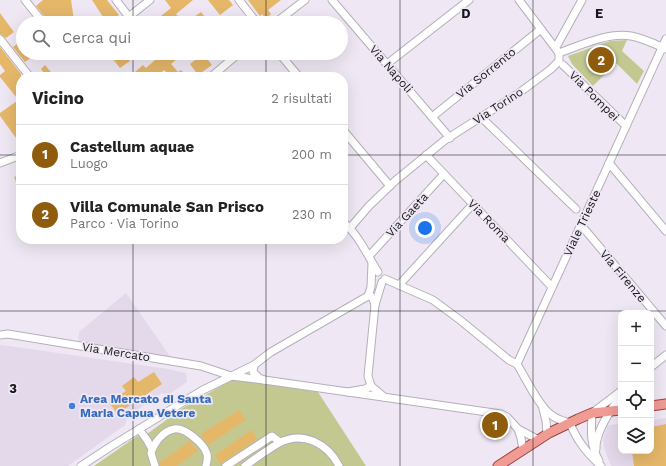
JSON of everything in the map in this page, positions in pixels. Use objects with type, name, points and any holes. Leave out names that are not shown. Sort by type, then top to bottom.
[{"type":"main road","points":[[654,406],[666,404]]},
{"type":"main road","points":[[498,466],[547,434],[570,423],[592,413],[616,410]]},
{"type":"street","points":[[25,0],[38,16]]},
{"type":"street","points":[[116,0],[128,16]]},
{"type":"street","points":[[130,16],[150,0]]},
{"type":"street","points":[[239,0],[252,16]]},
{"type":"street","points":[[284,16],[305,0]]},
{"type":"street","name":"Via Napoli","points":[[332,0],[346,16]]},
{"type":"street","points":[[387,64],[469,0]]},
{"type":"street","points":[[519,0],[558,50],[619,35],[632,36],[664,48]]},
{"type":"street","name":"Via Torino","points":[[350,228],[369,206],[426,155],[519,93],[551,69],[559,61],[558,50],[578,2]]},
{"type":"street","name":"Via Napoli","points":[[348,19],[450,138]]},
{"type":"street","name":"Via Sorrento","points":[[432,117],[541,29]]},
{"type":"street","points":[[0,39],[16,59]]},
{"type":"street","name":"Viale Trieste","points":[[517,364],[626,126],[664,48],[666,39]]},
{"type":"street","points":[[17,60],[26,72]]},
{"type":"street","points":[[217,72],[231,60]]},
{"type":"street","points":[[285,60],[295,72]]},
{"type":"street","name":"Via Pompei","points":[[563,65],[626,126]]},
{"type":"street","points":[[482,118],[576,209]]},
{"type":"street","points":[[348,136],[390,186]]},
{"type":"street","name":"Via Roma","points":[[426,155],[552,287]]},
{"type":"street","points":[[0,163],[16,157]]},
{"type":"street","points":[[609,163],[666,231]]},
{"type":"street","name":"Via Gaeta","points":[[370,259],[444,174]]},
{"type":"street","points":[[399,285],[473,204]]},
{"type":"street","name":"Via Firenze","points":[[580,225],[666,326]]},
{"type":"street","points":[[350,228],[378,272],[375,276],[378,282],[384,280],[433,300],[460,320],[508,360],[517,364],[541,405],[548,413],[556,418],[570,423],[582,447],[601,466]]},
{"type":"street","points":[[81,466],[201,391],[254,365],[272,352],[368,296],[371,287],[370,259]]},
{"type":"street","points":[[374,305],[384,280]]},
{"type":"street","points":[[368,296],[371,296],[374,299],[368,376],[371,386],[384,398]]},
{"type":"street","name":"Via Mercato","points":[[0,335],[8,334],[201,366],[231,376],[501,414],[507,417],[518,428],[539,440]]},
{"type":"street","points":[[654,365],[666,355]]},
{"type":"street","points":[[254,365],[253,372],[259,378],[264,380]]},
{"type":"street","points":[[348,392],[365,389],[371,386]]},
{"type":"street","points":[[601,466],[593,450],[591,438],[592,413],[618,393]]},
{"type":"street","points":[[541,405],[546,421],[547,434]]},
{"type":"street","points":[[601,466],[596,452],[596,442],[606,420],[616,410]]},
{"type":"street","points":[[518,428],[523,450]]},
{"type":"street","points":[[139,429],[152,449]]},
{"type":"street","points":[[155,466],[151,453],[152,449],[158,440],[174,429],[181,430],[192,436],[203,446],[207,452],[208,459],[206,466]]},
{"type":"street","points":[[226,466],[272,436],[280,442]]},
{"type":"street","points":[[245,466],[280,442],[294,439],[309,439],[321,445],[334,456],[339,466]]},
{"type":"shaded area","name":"Area Mercato di Santa Maria Capua Vetere","points":[[126,293],[174,362],[78,346],[79,332]]},
{"type":"shaded area","name":"Area Mercato di Santa Maria Capua Vetere","points":[[0,345],[168,369],[186,373],[187,382],[168,395],[162,393],[128,416],[125,425],[68,466],[0,466]]},
{"type":"shaded area","points":[[666,418],[666,466],[611,466],[604,448],[603,439],[608,425],[618,424],[618,454],[654,454],[654,420]]},
{"type":"green space","points":[[627,40],[622,51],[644,71],[637,84],[616,63],[593,86],[572,64],[568,56],[610,41]]},
{"type":"green space","points":[[235,378],[318,392],[366,466],[94,466],[137,436],[143,437],[181,409]]},
{"type":"building","points":[[43,0],[71,0],[73,16],[44,16],[36,6]]},
{"type":"building","points":[[92,0],[107,0],[119,15],[102,16]]},
{"type":"building","points":[[165,0],[193,0],[176,14],[178,16],[161,16],[171,8]]},
{"type":"building","points":[[208,0],[229,0],[233,5],[220,15]]},
{"type":"building","points":[[248,0],[281,0],[268,10],[271,14],[269,16],[264,16],[262,14],[260,16]]},
{"type":"building","points":[[201,12],[204,16],[195,16]]},
{"type":"building","points":[[0,13],[14,32],[6,38],[0,34]]},
{"type":"building","points":[[0,47],[19,72],[16,72],[16,97],[0,77],[0,75],[5,71],[0,64]]},
{"type":"building","points":[[114,60],[129,60],[130,61],[120,68]]},
{"type":"building","points":[[155,60],[176,60],[171,64],[178,72],[166,72],[164,70],[162,72],[135,72],[143,65],[146,68]]},
{"type":"building","points":[[195,60],[208,60],[212,65],[202,72],[196,72],[190,64]]},
{"type":"building","points":[[45,65],[51,72],[43,72],[41,69]]},
{"type":"building","points":[[16,102],[16,138],[0,116],[0,113]]},
{"type":"building","points":[[154,372],[162,384],[117,414],[109,402],[126,391],[122,386],[134,377],[138,382]]},
{"type":"building","points":[[239,410],[246,420],[208,445],[201,434]]},
{"type":"building","points":[[488,420],[497,421],[500,425],[494,429]]},
{"type":"building","points":[[666,424],[666,466],[634,466],[632,454],[654,454],[654,426]]},
{"type":"building","points":[[251,430],[258,439],[223,462],[221,465],[215,455]]},
{"type":"building","points":[[190,441],[198,451],[177,466],[160,466],[159,463]]},
{"type":"place","name":"Villa Comunale San Prisco","points":[[601,60]]},
{"type":"place","name":"Area Mercato di Santa Maria Capua Vetere","points":[[72,406]]},
{"type":"place","name":"Castellum aquae","points":[[495,425]]}]
